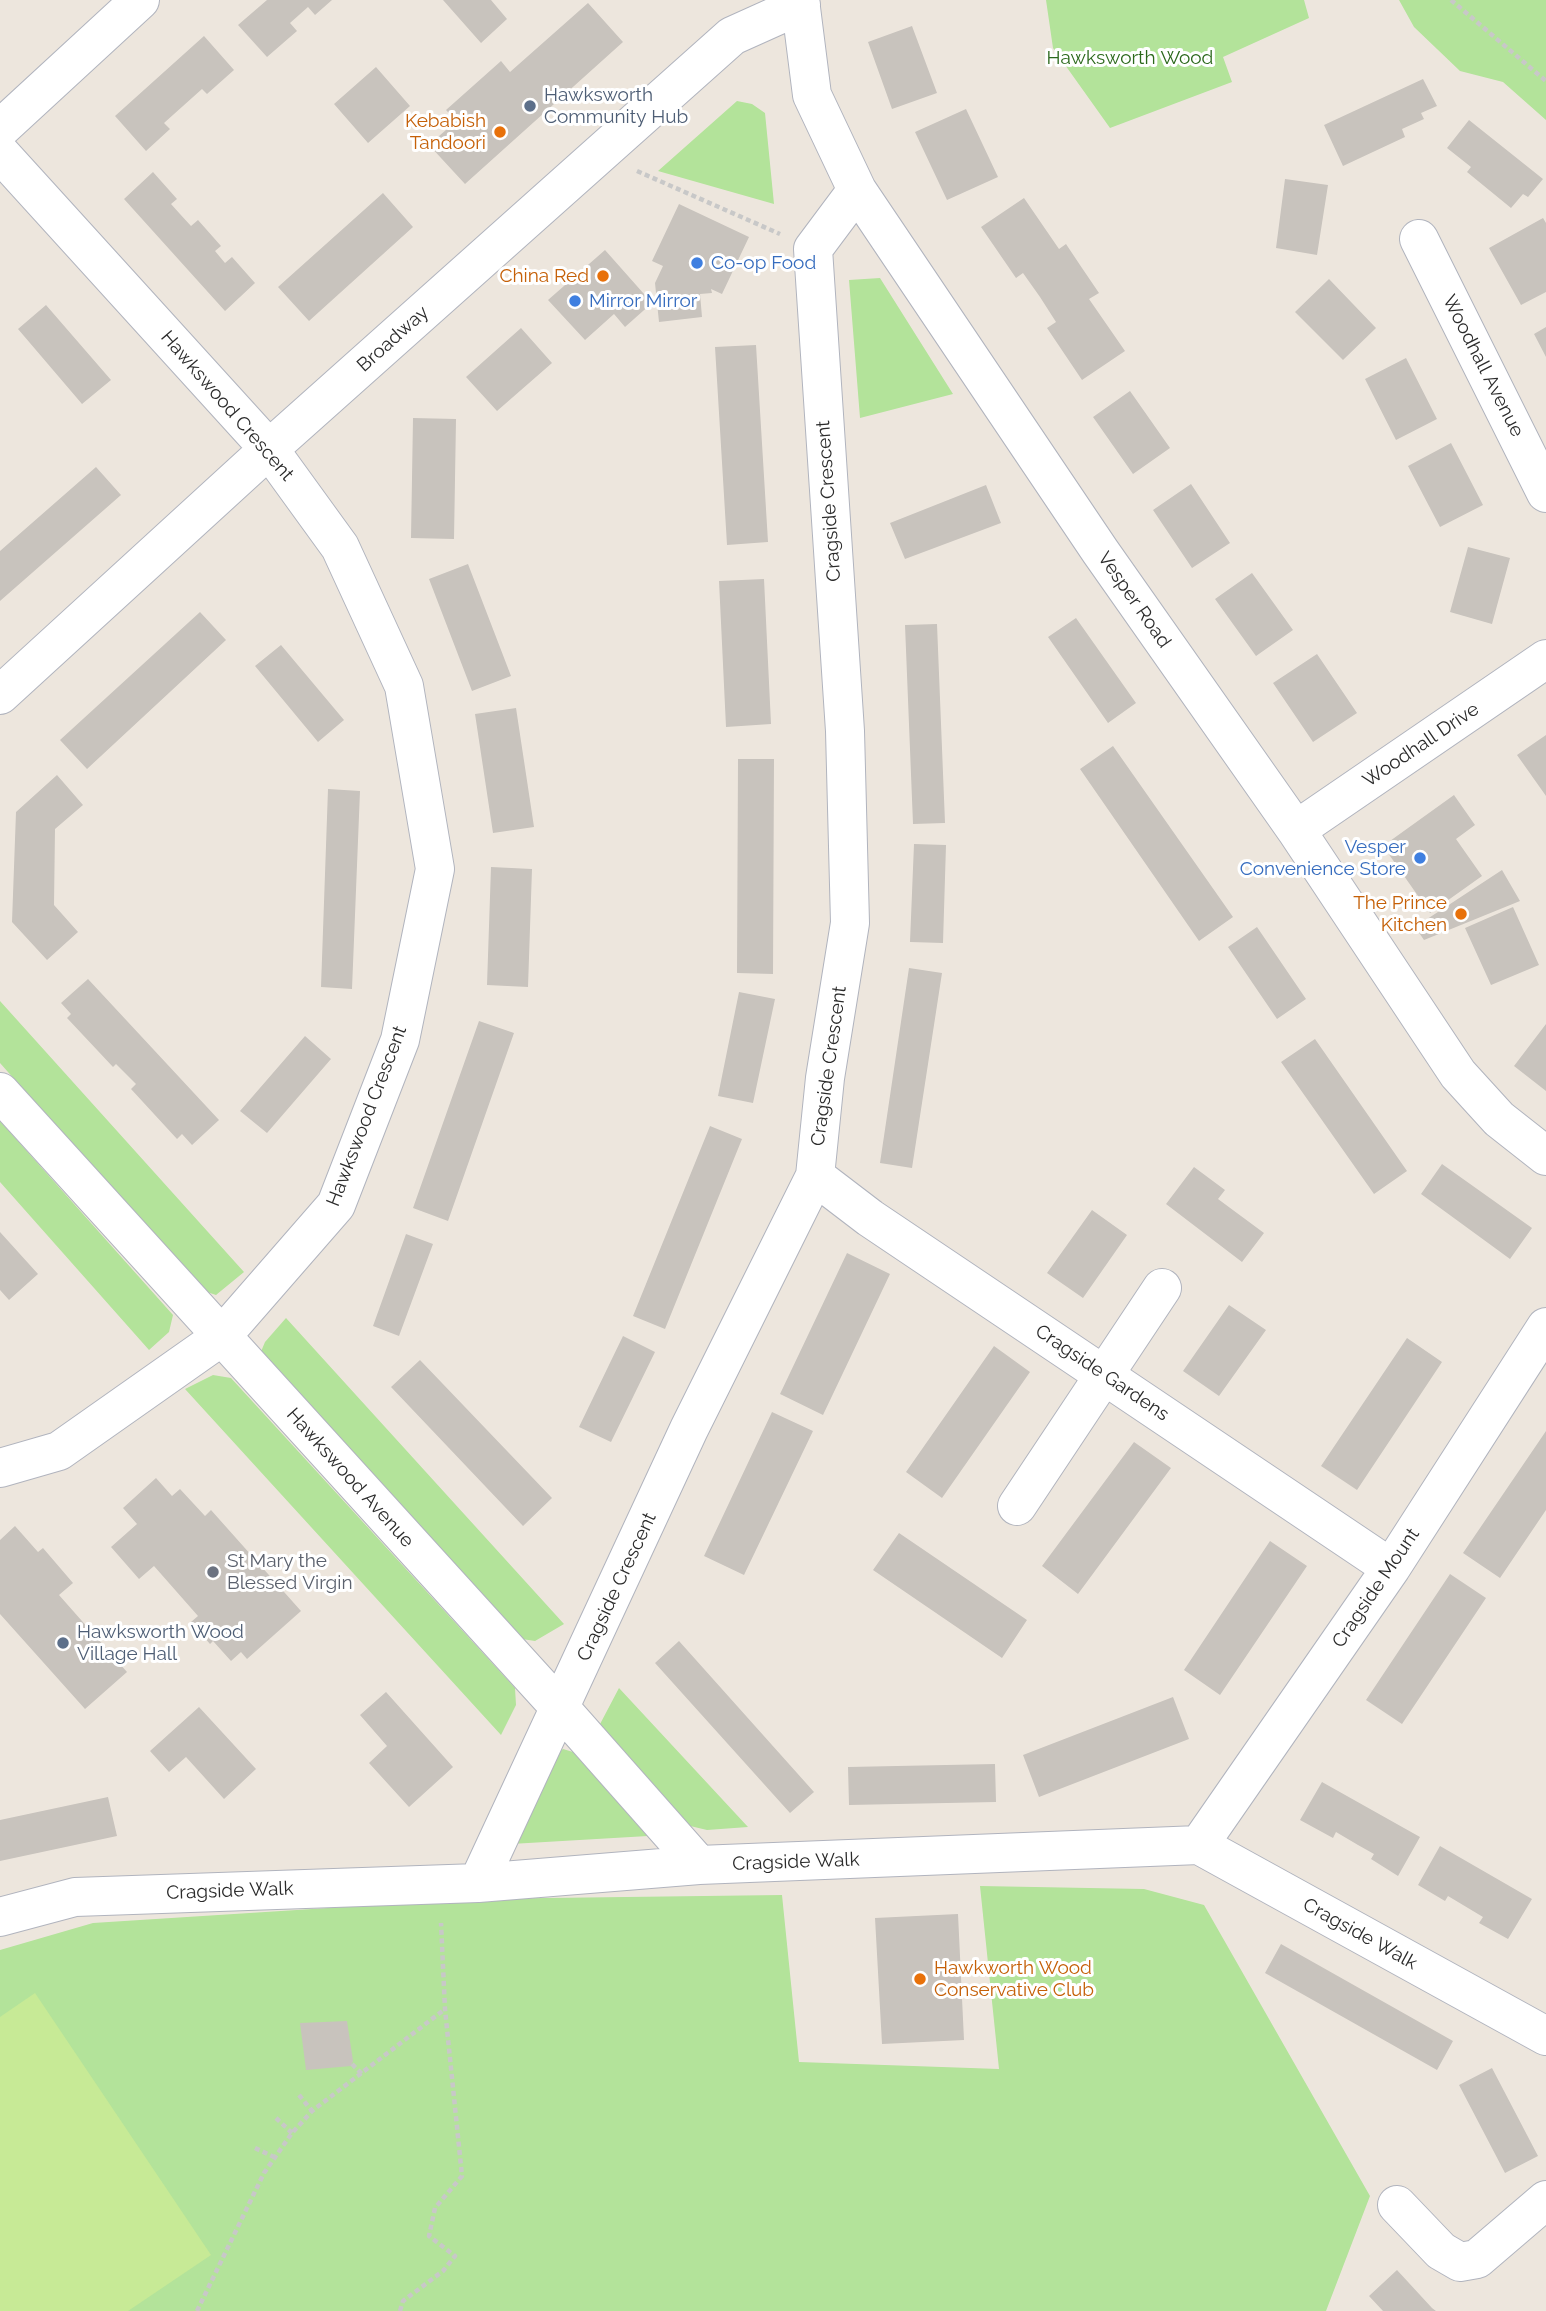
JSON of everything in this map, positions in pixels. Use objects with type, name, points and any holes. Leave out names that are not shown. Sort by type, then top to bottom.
[{"type":"street","points":[[0,129],[140,0]]},
{"type":"street","name":"Broadway","points":[[0,695],[269,449],[732,36],[800,2]]},
{"type":"street","name":"Vesper Road","points":[[800,2],[812,95],[857,190],[1092,540],[1296,831],[1458,1074],[1499,1119],[1546,1156]]},
{"type":"street","name":"Hawkswood Crescent","points":[[0,153],[269,449],[340,547],[404,686],[436,869],[400,1040],[336,1205],[221,1337],[59,1451],[0,1468]]},
{"type":"street","points":[[813,249],[857,190]]},
{"type":"street","name":"Woodhall Avenue","points":[[1419,239],[1546,493]]},
{"type":"street","name":"Cragside Crescent","points":[[478,1883],[689,1429],[815,1176],[825,1078],[850,923],[845,731],[813,249]]},
{"type":"street","name":"Woodhall Drive","points":[[1296,831],[1546,659]]},
{"type":"street","name":"Hawkswood Avenue","points":[[0,1092],[561,1709],[699,1865]]},
{"type":"street","name":"Cragside Gardens","points":[[815,1176],[870,1218],[1391,1568]]},
{"type":"street","points":[[1017,1506],[1162,1288]]},
{"type":"street","name":"Cragside Mount","points":[[1199,1845],[1391,1568],[1546,1327]]},
{"type":"street","name":"Cragside Walk","points":[[0,1917],[75,1897],[478,1883],[699,1865],[1199,1845],[1546,2036]]},
{"type":"street","points":[[1397,2205],[1441,2251],[1460,2262],[1477,2259],[1546,2200]]},
{"type":"path","points":[[1451,0],[1546,81]]},
{"type":"path","points":[[599,154],[813,249]]},
{"type":"path","points":[[400,2311],[403,2301],[443,2271],[455,2256],[429,2236],[435,2208],[462,2176],[445,2009],[439,1884]]},
{"type":"path","points":[[197,2311],[264,2172],[292,2133],[313,2111],[445,2009]]},
{"type":"path","points":[[352,2064],[362,2074]]},
{"type":"path","points":[[299,2095],[313,2111]]},
{"type":"path","points":[[276,2119],[292,2133]]},
{"type":"path","points":[[255,2148],[274,2157]]},
{"type":"green space","name":"Hawksworth Wood","points":[[1046,0],[1304,0],[1309,18],[1223,57],[1232,82],[1110,128],[1053,48]]},
{"type":"green space","points":[[1399,0],[1546,0],[1546,120],[1503,82],[1460,71],[1414,27]]},
{"type":"green space","points":[[737,101],[752,104],[765,113],[774,204],[658,171]]},
{"type":"green space","points":[[880,278],[953,394],[860,418],[849,280]]},
{"type":"green space","points":[[0,1001],[244,1272],[216,1295],[201,1290],[0,1063]]},
{"type":"green space","points":[[0,1121],[173,1315],[169,1332],[149,1350],[0,1182]]},
{"type":"green space","points":[[286,1318],[564,1624],[535,1641],[522,1639],[260,1354],[265,1342]]},
{"type":"green space","points":[[213,1375],[231,1378],[515,1688],[516,1705],[501,1735],[185,1389]]},
{"type":"green space","points":[[619,1688],[748,1827],[707,1830],[686,1825],[599,1726]]},
{"type":"green space","points":[[563,1749],[573,1752],[648,1836],[511,1844],[553,1757]]},
{"type":"green space","points":[[980,1886],[1144,1889],[1204,1905],[1370,2196],[1326,2311],[0,2311],[0,1950],[93,1923],[469,1899],[782,1895],[799,2062],[999,2069]]},
{"type":"green space","points":[[35,1993],[211,2255],[128,2311],[0,2311],[0,2017]]},
{"type":"building","points":[[267,0],[332,0],[315,15],[308,7],[290,23],[297,31],[267,57],[238,25]]},
{"type":"building","points":[[443,0],[491,0],[507,19],[481,43]]},
{"type":"building","points":[[588,3],[623,42],[465,184],[429,145],[456,121],[446,110],[501,61],[510,72]]},
{"type":"building","points":[[912,26],[937,93],[892,109],[868,42]]},
{"type":"building","points":[[204,36],[234,70],[207,94],[202,89],[164,123],[170,129],[146,151],[115,116]]},
{"type":"building","points":[[376,67],[410,106],[368,143],[334,104]]},
{"type":"building","points":[[1423,79],[1437,106],[1421,113],[1424,119],[1402,129],[1405,137],[1343,166],[1324,125]]},
{"type":"building","points":[[966,109],[998,177],[947,200],[915,132]]},
{"type":"building","points":[[1469,120],[1543,179],[1528,197],[1523,194],[1511,208],[1467,172],[1471,167],[1447,148]]},
{"type":"building","points":[[153,172],[177,199],[171,204],[191,226],[198,220],[221,246],[215,251],[225,263],[232,257],[255,283],[225,311],[124,199]]},
{"type":"building","points":[[1285,179],[1328,185],[1317,255],[1276,248]]},
{"type":"building","points":[[383,193],[413,227],[309,321],[278,287]]},
{"type":"building","points":[[1024,198],[1059,249],[1066,244],[1099,293],[1089,299],[1125,351],[1082,380],[1047,328],[1056,322],[1040,297],[1023,273],[1016,278],[981,227]]},
{"type":"building","name":"Co-op Food","points":[[679,204],[749,237],[722,294],[711,289],[712,293],[700,294],[702,317],[659,322],[655,283],[663,266],[652,261]]},
{"type":"building","points":[[1543,218],[1546,223],[1546,292],[1521,305],[1489,248]]},
{"type":"building","points":[[605,250],[652,303],[625,327],[614,314],[585,340],[548,300]]},
{"type":"building","points":[[1329,279],[1376,328],[1343,360],[1295,312]]},
{"type":"building","points":[[46,305],[111,380],[82,404],[18,329]]},
{"type":"building","points":[[1546,327],[1546,357],[1534,334]]},
{"type":"building","points":[[521,328],[552,363],[497,411],[466,377]]},
{"type":"building","points":[[756,345],[768,542],[727,545],[715,347]]},
{"type":"building","points":[[1406,358],[1437,419],[1396,440],[1365,379]]},
{"type":"building","points":[[1130,391],[1170,448],[1133,474],[1093,417]]},
{"type":"building","points":[[413,418],[456,419],[454,539],[411,538]]},
{"type":"building","points":[[1451,443],[1483,505],[1440,527],[1408,466]]},
{"type":"building","points":[[96,467],[121,495],[0,601],[0,551]]},
{"type":"building","points":[[1191,484],[1230,543],[1192,568],[1153,510]]},
{"type":"building","points":[[986,485],[1001,523],[905,559],[890,523]]},
{"type":"building","points":[[1468,547],[1510,558],[1492,624],[1450,612]]},
{"type":"building","points":[[468,564],[511,676],[472,691],[429,579]]},
{"type":"building","points":[[1252,573],[1293,630],[1256,656],[1215,599]]},
{"type":"building","points":[[764,579],[771,724],[726,727],[719,581]]},
{"type":"building","points":[[200,612],[226,640],[87,769],[60,740]]},
{"type":"building","points":[[1076,618],[1136,703],[1108,723],[1048,637]]},
{"type":"building","points":[[937,624],[945,823],[913,824],[905,625]]},
{"type":"building","points":[[281,645],[344,720],[318,742],[255,666]]},
{"type":"building","points":[[1317,654],[1357,713],[1313,742],[1273,683]]},
{"type":"building","points":[[516,708],[534,827],[493,833],[475,714]]},
{"type":"building","points":[[1546,735],[1546,796],[1517,755]]},
{"type":"building","points":[[1113,746],[1233,917],[1199,941],[1080,769]]},
{"type":"building","points":[[738,759],[774,759],[773,974],[737,973]]},
{"type":"building","points":[[57,775],[83,805],[55,829],[54,905],[78,932],[47,960],[12,922],[16,812]]},
{"type":"building","points":[[328,789],[360,791],[352,989],[321,987]]},
{"type":"building","points":[[1454,795],[1475,825],[1456,839],[1482,876],[1430,913],[1383,846]]},
{"type":"building","points":[[914,844],[946,845],[943,943],[910,942]]},
{"type":"building","points":[[491,867],[532,869],[528,987],[487,985]]},
{"type":"building","name":"The Prince Kitchen","points":[[1502,870],[1520,901],[1424,940],[1415,927]]},
{"type":"building","points":[[1513,907],[1539,965],[1491,985],[1465,928]]},
{"type":"building","points":[[1257,927],[1306,999],[1277,1019],[1228,947]]},
{"type":"building","points":[[909,968],[942,973],[912,1168],[880,1163]]},
{"type":"building","points":[[88,979],[219,1120],[192,1145],[182,1134],[177,1139],[131,1089],[136,1084],[116,1064],[113,1067],[67,1018],[71,1014],[61,1003]]},
{"type":"building","points":[[739,992],[775,999],[753,1103],[718,1096]]},
{"type":"building","points":[[479,1021],[514,1033],[448,1221],[413,1208]]},
{"type":"building","points":[[1546,1024],[1546,1091],[1514,1066]]},
{"type":"building","points":[[305,1036],[331,1059],[267,1133],[240,1111]]},
{"type":"building","points":[[1315,1039],[1407,1171],[1374,1194],[1281,1062]]},
{"type":"building","points":[[710,1126],[742,1139],[665,1329],[633,1316]]},
{"type":"building","points":[[1442,1164],[1532,1228],[1510,1259],[1421,1194]]},
{"type":"building","points":[[1194,1167],[1225,1190],[1218,1199],[1264,1233],[1242,1262],[1166,1204]]},
{"type":"building","points":[[1092,1210],[1127,1235],[1083,1298],[1047,1273]]},
{"type":"building","points":[[0,1232],[38,1274],[9,1300],[0,1290]]},
{"type":"building","points":[[406,1234],[433,1244],[399,1336],[373,1326]]},
{"type":"building","points":[[847,1253],[890,1274],[823,1415],[780,1394]]},
{"type":"building","points":[[1229,1305],[1266,1330],[1219,1396],[1183,1371]]},
{"type":"building","points":[[623,1336],[655,1352],[611,1442],[579,1427]]},
{"type":"building","points":[[1407,1338],[1442,1362],[1357,1490],[1321,1466]]},
{"type":"building","points":[[994,1346],[1030,1372],[942,1498],[906,1472]]},
{"type":"building","points":[[420,1360],[552,1498],[523,1526],[391,1387]]},
{"type":"building","points":[[772,1412],[813,1431],[744,1575],[704,1556]]},
{"type":"building","points":[[1546,1431],[1546,1510],[1500,1578],[1463,1553]]},
{"type":"building","points":[[1134,1442],[1171,1468],[1078,1594],[1042,1566]]},
{"type":"building","name":"St Mary the Blessed Virgin","points":[[156,1478],[172,1496],[180,1489],[205,1516],[211,1510],[301,1611],[247,1659],[241,1652],[231,1661],[213,1641],[210,1644],[191,1622],[198,1616],[154,1566],[139,1579],[111,1547],[137,1524],[123,1508]]},
{"type":"building","name":"Hawksworth Wood Village Hall","points":[[15,1526],[38,1552],[43,1548],[73,1583],[59,1595],[127,1672],[85,1709],[0,1614],[0,1540]]},
{"type":"building","points":[[899,1533],[1027,1620],[1002,1658],[873,1570]]},
{"type":"building","points":[[1270,1541],[1307,1566],[1220,1695],[1184,1670]]},
{"type":"building","points":[[1450,1574],[1486,1598],[1402,1724],[1366,1700]]},
{"type":"building","points":[[679,1641],[814,1792],[790,1813],[655,1663]]},
{"type":"building","points":[[386,1692],[453,1767],[409,1807],[369,1763],[387,1746],[360,1715]]},
{"type":"building","points":[[1173,1697],[1189,1739],[1039,1797],[1023,1755]]},
{"type":"building","points":[[199,1707],[256,1769],[224,1799],[186,1757],[169,1772],[150,1751]]},
{"type":"building","points":[[995,1764],[996,1802],[849,1805],[848,1767]]},
{"type":"building","points":[[1322,1782],[1420,1837],[1398,1876],[1371,1859],[1374,1854],[1336,1832],[1333,1838],[1300,1820]]},
{"type":"building","points":[[108,1797],[117,1836],[0,1861],[0,1820]]},
{"type":"building","points":[[1440,1846],[1532,1899],[1508,1939],[1479,1923],[1483,1917],[1448,1896],[1445,1901],[1418,1885]]},
{"type":"building","name":"Hawkworth Wood Conservative Club","points":[[958,1914],[964,2040],[882,2044],[875,1918]]},
{"type":"building","points":[[1281,1944],[1453,2041],[1437,2070],[1265,1973]]},
{"type":"building","points":[[347,2021],[353,2061],[351,2066],[306,2070],[300,2023]]},
{"type":"building","points":[[1492,2068],[1538,2156],[1505,2173],[1459,2085]]},
{"type":"building","points":[[1397,2270],[1436,2311],[1383,2311],[1369,2296]]},
{"type":"place","name":"Hawksworth Community Hub","points":[[530,106]]},
{"type":"place","name":"Kebabish Tandoori","points":[[500,132]]},
{"type":"place","name":"Co-op Food","points":[[697,263]]},
{"type":"place","name":"China Red","points":[[603,276]]},
{"type":"place","name":"Mirror Mirror","points":[[575,301]]},
{"type":"place","name":"Vesper Convenience Store","points":[[1420,858]]},
{"type":"place","name":"The Prince Kitchen","points":[[1461,914]]},
{"type":"place","name":"St Mary the Blessed Virgin","points":[[213,1572]]},
{"type":"place","name":"Hawksworth Wood Village Hall","points":[[63,1643]]},
{"type":"place","name":"Hawkworth Wood Conservative Club","points":[[920,1979]]}]
